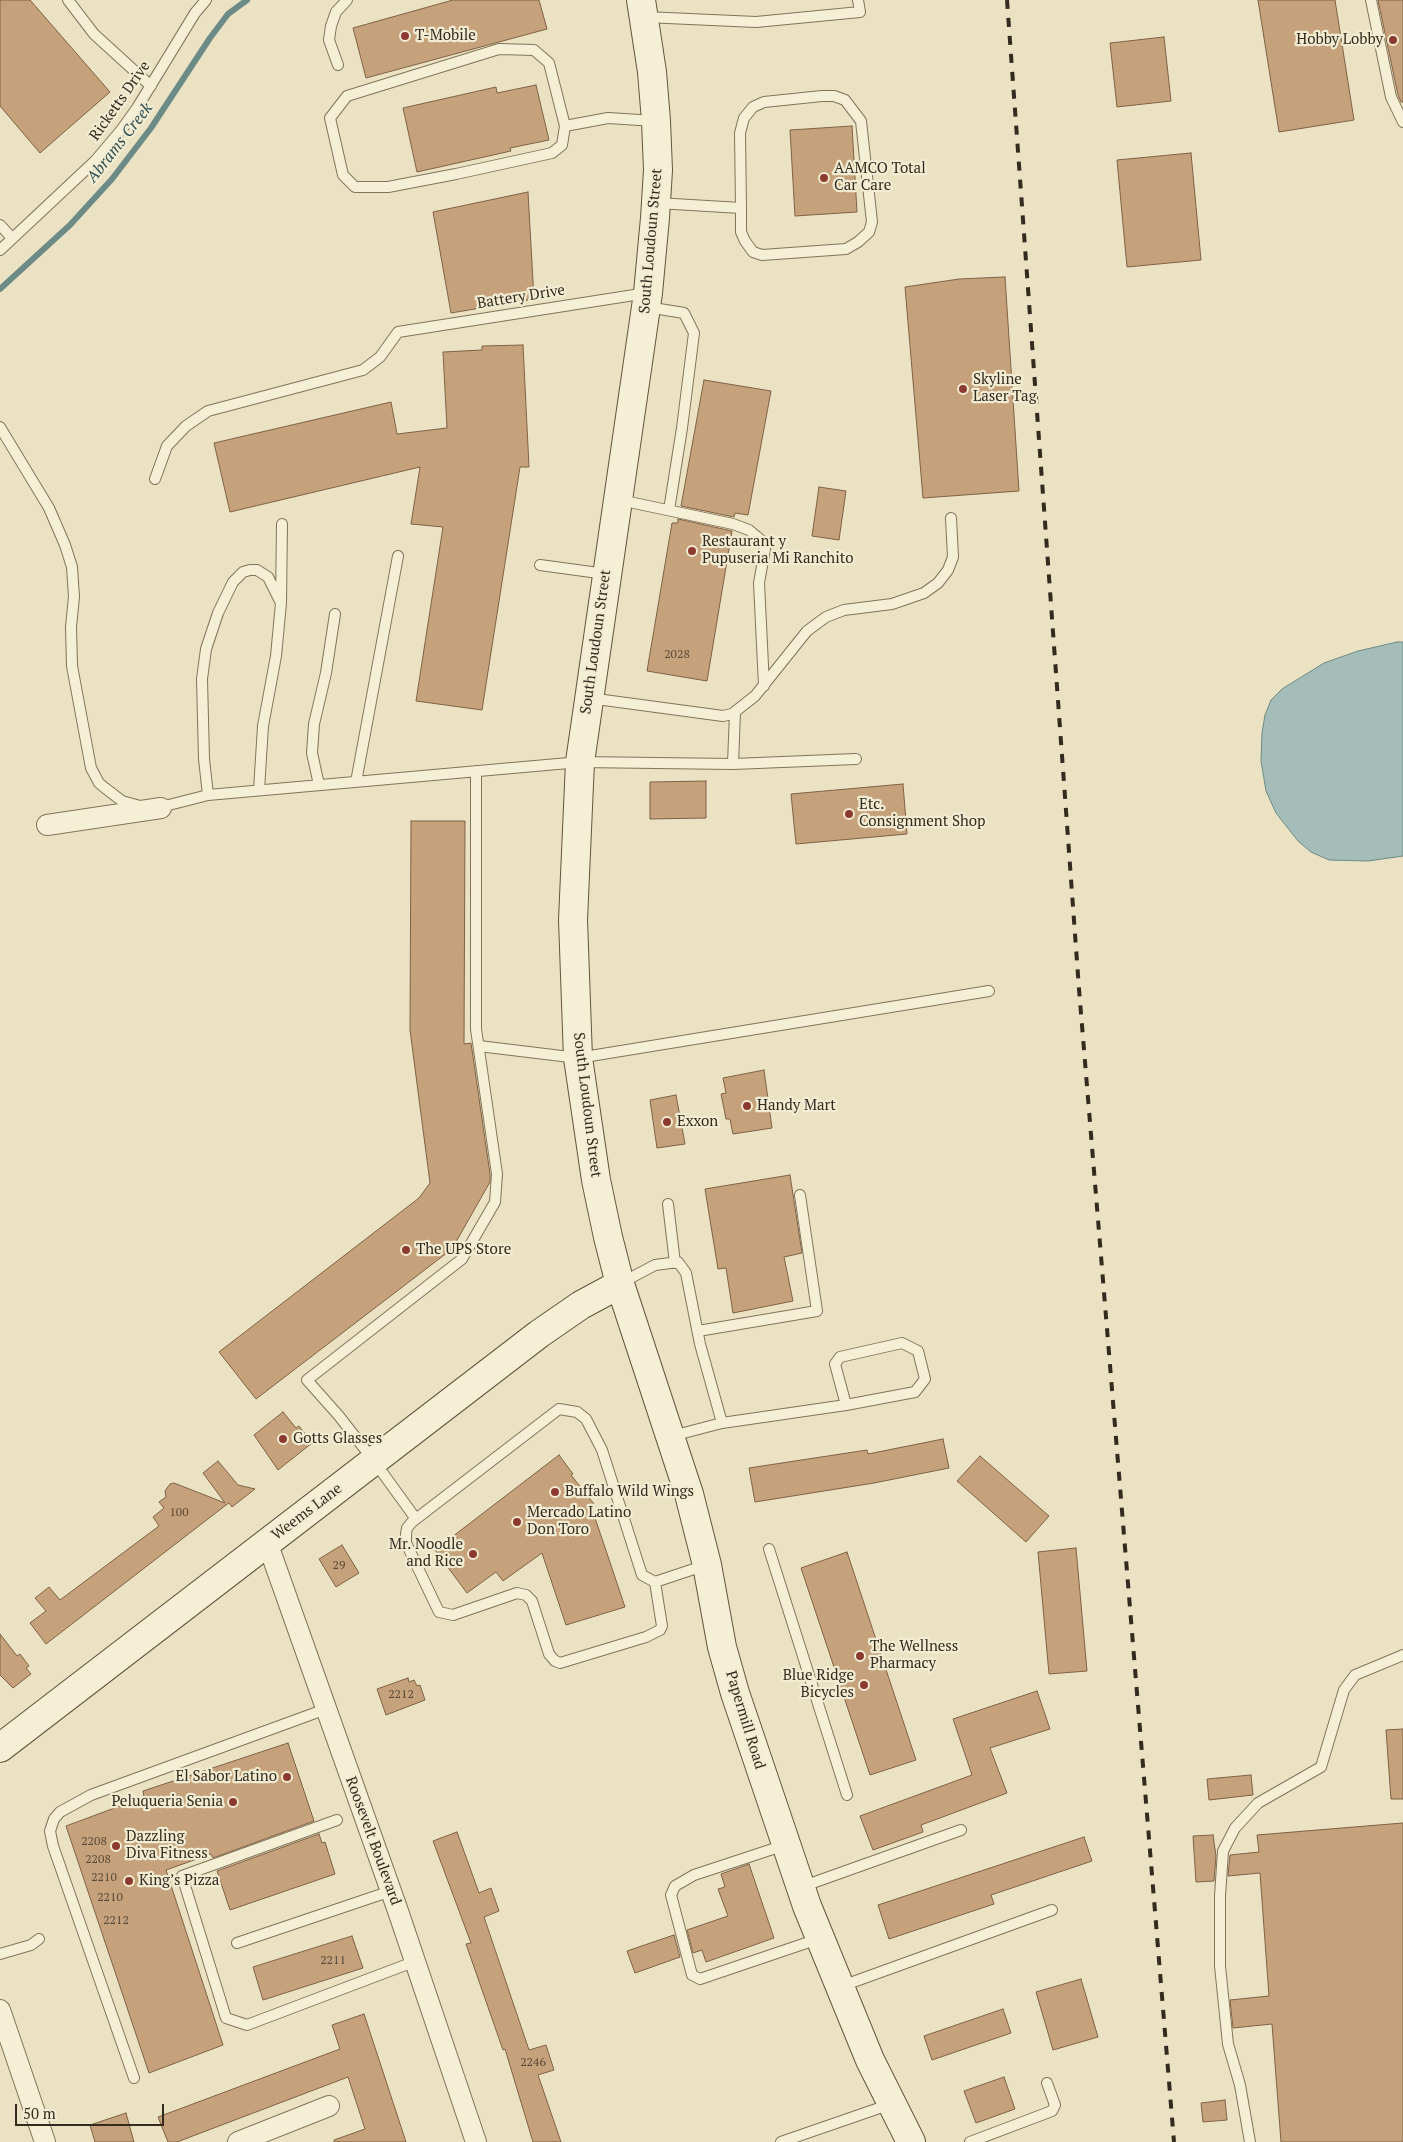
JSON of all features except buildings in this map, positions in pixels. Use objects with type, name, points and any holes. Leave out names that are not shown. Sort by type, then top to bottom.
[{"type":"main road","name":"South Loudoun Street","points":[[620,1284],[596,1180],[578,1058],[573,920],[580,762],[647,300],[656,203],[658,170],[656,121],[652,72],[642,9]]},
{"type":"main road","name":"Weems Lane","points":[[0,1748],[539,1334],[582,1305],[620,1284]]},
{"type":"main road","name":"Papermill Road","points":[[620,1284],[689,1494],[707,1565],[722,1647],[785,1845],[839,1987],[870,2060],[911,2142]]},
{"type":"street","points":[[47,824],[161,808]]},
{"type":"street","name":"Roosevelt Boulevard","points":[[268,1542],[416,1961],[476,2142]]},
{"type":"street","points":[[0,2010],[45,2142]]},
{"type":"street","points":[[238,2142],[261,2138],[330,2106]]},
{"type":"lane","points":[[68,0],[94,34],[151,86]]},
{"type":"lane","name":"Ricketts Drive","points":[[0,250],[95,162],[122,129],[151,86],[195,13],[206,0]]},
{"type":"lane","points":[[338,65],[329,40],[336,12],[347,0]]},
{"type":"lane","points":[[642,9],[756,22],[860,12],[858,0]]},
{"type":"lane","points":[[1371,0],[1391,97],[1403,122]]},
{"type":"lane","points":[[499,49],[534,50],[549,63],[565,126],[562,145],[552,153],[397,185],[355,188],[343,175],[330,118],[347,96],[499,49]]},
{"type":"lane","points":[[822,96],[834,96],[845,100],[862,121],[872,209],[872,222],[869,232],[858,242],[846,249],[762,255],[753,252],[745,242],[742,232],[741,208],[740,133],[744,118],[753,107],[764,102],[822,96]]},
{"type":"lane","points":[[565,126],[608,118],[656,121]]},
{"type":"lane","points":[[656,203],[741,208]]},
{"type":"lane","points":[[0,225],[12,238]]},
{"type":"lane","name":"Battery Drive","points":[[155,479],[167,446],[186,426],[208,411],[363,370],[380,357],[398,332],[647,300],[684,313],[694,333],[682,428],[668,510]]},
{"type":"lane","points":[[0,427],[49,508],[66,545],[72,567],[74,597],[72,666],[91,768],[99,783],[122,801],[138,806],[161,808],[208,795],[580,762],[733,764],[856,759]]},
{"type":"lane","points":[[617,499],[734,524],[748,530],[763,543],[765,549],[759,583],[764,686]]},
{"type":"lane","points":[[588,698],[723,716],[735,712],[764,686],[808,631],[826,616],[844,610],[892,604],[924,593],[938,583],[948,570],[953,553],[951,518]]},
{"type":"lane","points":[[259,790],[263,726],[276,656],[281,603],[282,524]]},
{"type":"lane","points":[[356,782],[398,556]]},
{"type":"lane","points":[[540,565],[606,574]]},
{"type":"lane","points":[[208,795],[204,759],[202,679],[206,649],[218,613],[233,582],[238,576],[250,570],[257,570],[268,577],[281,603]]},
{"type":"lane","points":[[320,785],[312,753],[314,724],[326,673],[335,614]]},
{"type":"lane","points":[[733,764],[735,712]]},
{"type":"lane","points":[[416,1519],[339,1416],[307,1380],[462,1259],[495,1202],[498,1174],[476,1029],[476,771]]},
{"type":"lane","points":[[479,1046],[578,1058],[989,991]]},
{"type":"lane","points":[[698,1331],[817,1310],[800,1195]]},
{"type":"lane","points":[[668,1204],[675,1263]]},
{"type":"lane","points":[[620,1284],[655,1265],[678,1262],[686,1273],[698,1331],[722,1423]]},
{"type":"lane","points":[[671,1436],[722,1423],[846,1404],[915,1392],[925,1379],[918,1351],[902,1343],[840,1357],[835,1364],[846,1404]]},
{"type":"lane","points":[[655,1582],[662,1626],[660,1630],[646,1637],[560,1663],[549,1654],[532,1601],[526,1596],[517,1593],[453,1615],[440,1612],[406,1543],[407,1528],[416,1519],[559,1409],[577,1412],[586,1419],[602,1450],[642,1575],[655,1582],[707,1565]]},
{"type":"lane","points":[[769,1550],[847,1796]]},
{"type":"lane","points":[[1250,2142],[1240,2085],[1228,2044],[1220,1966],[1220,1896],[1223,1851],[1235,1828],[1258,1803],[1321,1767],[1344,1690],[1355,1675],[1403,1655]]},
{"type":"lane","points":[[134,2078],[53,1846],[50,1832],[54,1818],[60,1812],[100,1792],[326,1709]]},
{"type":"lane","points":[[337,1820],[182,1876],[226,2018],[247,2025],[416,1961]]},
{"type":"lane","points":[[800,1888],[961,1830]]},
{"type":"lane","points":[[785,1845],[694,1875],[675,1886],[671,1895],[692,1975],[700,1979],[819,1938]]},
{"type":"lane","points":[[237,1943],[391,1891]]},
{"type":"lane","points":[[839,1987],[1052,1910]]},
{"type":"lane","points":[[0,1954],[31,1944],[39,1939]]},
{"type":"lane","points":[[970,2142],[1052,2111],[1055,2105],[1047,2082]]},
{"type":"lane","points":[[781,2142],[892,2104]]},
{"type":"water","points":[[1403,642],[1403,856],[1368,861],[1329,860],[1311,852],[1298,841],[1276,813],[1266,791],[1261,761],[1265,715],[1271,700],[1282,689],[1324,663],[1358,651]]},
{"type":"waterway","name":"Abrams Creek","points":[[0,289],[70,225],[112,179],[151,128],[228,14],[247,0]]},
{"type":"railway","points":[[1007,0],[1079,989],[1174,2142]]},
{"type":"place","name":"T-Mobile","points":[[405,36]]},
{"type":"place","name":"Hobby Lobby","points":[[1393,40]]},
{"type":"place","name":"AAMCO Total Car Care","points":[[824,178]]},
{"type":"place","name":"Skyline Laser Tag","points":[[963,389]]},
{"type":"place","name":"Restaurant y Pupuseria Mi Ranchito","points":[[692,551]]},
{"type":"place","name":"Etc. Consignment Shop","points":[[849,814]]},
{"type":"place","name":"Handy Mart","points":[[747,1106]]},
{"type":"place","name":"Exxon","points":[[667,1122]]},
{"type":"place","name":"The UPS Store","points":[[406,1250]]},
{"type":"place","name":"Gotts Glasses","points":[[283,1439]]},
{"type":"place","name":"Buffalo Wild Wings","points":[[555,1492]]},
{"type":"place","name":"Mercado Latino Don Toro","points":[[517,1522]]},
{"type":"place","name":"Mr. Noodle and Rice","points":[[473,1554]]},
{"type":"place","name":"The Wellness Pharmacy","points":[[860,1656]]},
{"type":"place","name":"Blue Ridge Bicycles","points":[[864,1685]]},
{"type":"place","name":"El Sabor Latino","points":[[287,1777]]},
{"type":"place","name":"Peluqueria Senia","points":[[233,1802]]},
{"type":"place","name":"Dazzling Diva Fitness","points":[[116,1846]]},
{"type":"place","name":"King’s Pizza","points":[[129,1881]]}]
